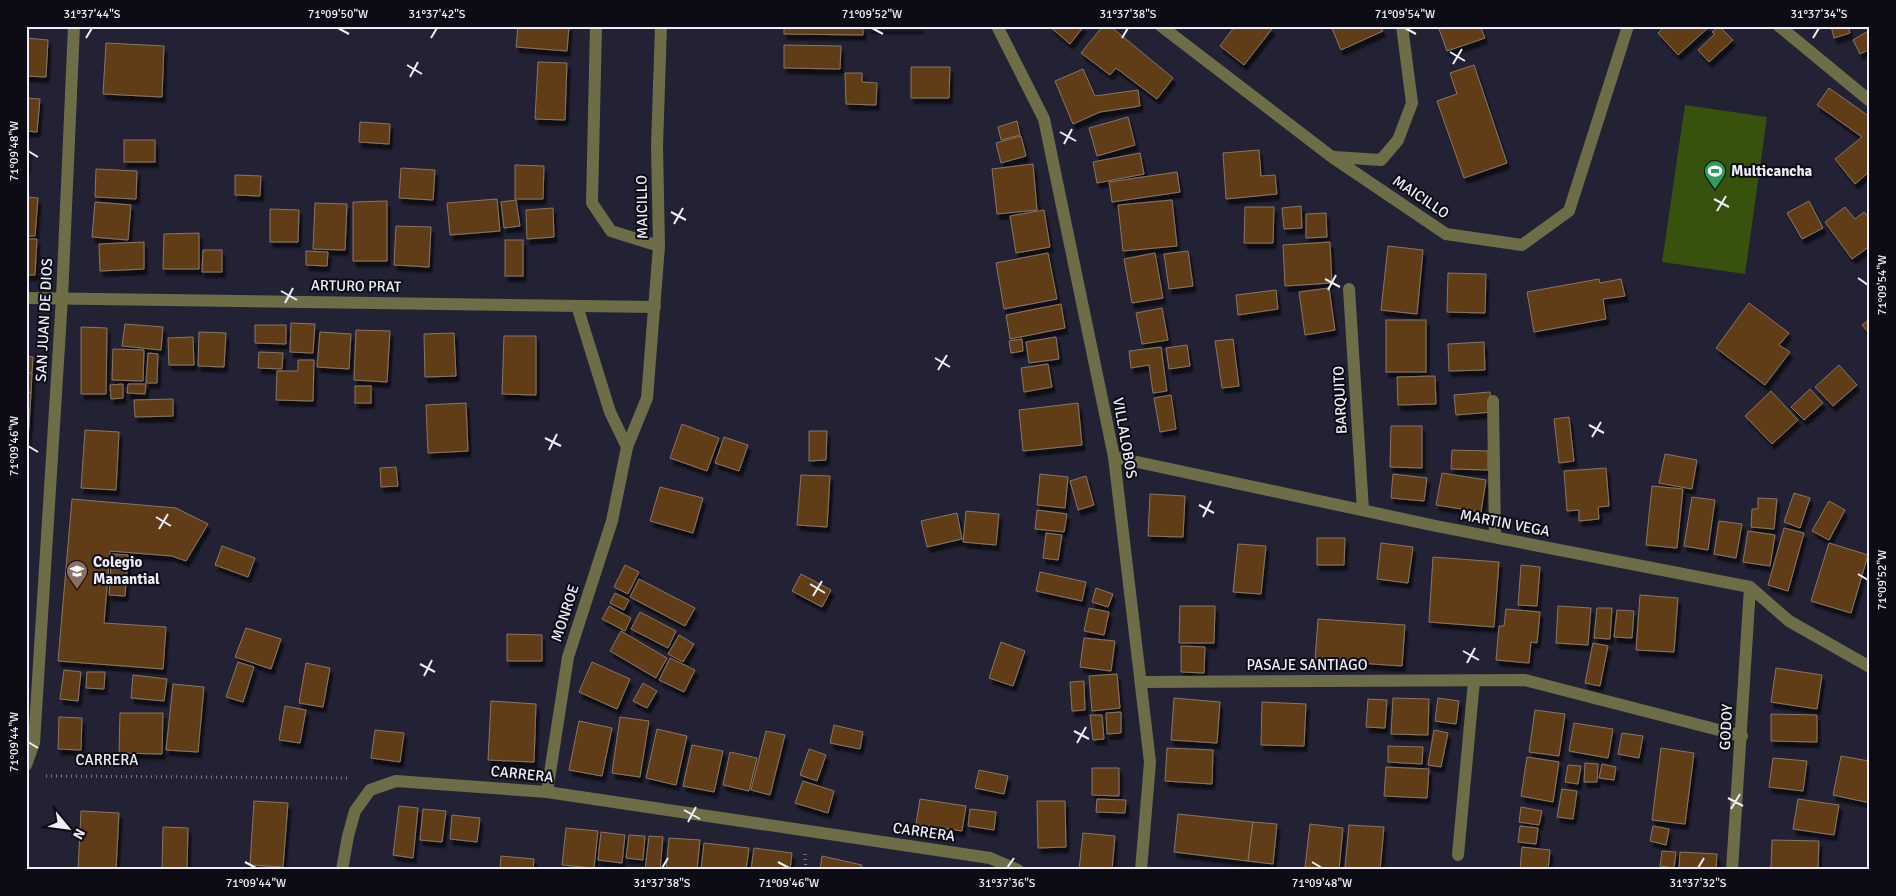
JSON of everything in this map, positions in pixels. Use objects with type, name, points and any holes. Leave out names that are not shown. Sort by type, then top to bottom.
[{"type":"street","name":"SAN JUAN DE DIOS","points":[[27,765],[34,743],[62,298],[74,26]]},
{"type":"street","name":"MAICILLO","points":[[596,26],[592,203],[611,232],[659,246],[657,146],[661,26]]},
{"type":"street","name":"VILLALOBOS","points":[[997,26],[1044,119],[1114,457],[1150,762],[1141,870]]},
{"type":"street","name":"MAICILLO","points":[[1161,26],[1332,156],[1446,234],[1522,245],[1569,211],[1628,26]]},
{"type":"street","points":[[1332,156],[1381,160],[1398,140],[1412,103],[1402,26]]},
{"type":"street","points":[[1779,26],[1870,101]]},
{"type":"street","name":"MONROE","points":[[546,792],[568,657],[612,521],[627,447],[647,398],[659,246]]},
{"type":"street","name":"BARQUITO","points":[[1349,289],[1363,510]]},
{"type":"street","name":"ARTURO PRAT","points":[[26,298],[655,307]]},
{"type":"street","points":[[577,306],[610,412],[627,447]]},
{"type":"street","points":[[1493,401],[1496,537]]},
{"type":"street","name":"MARTIN VEGA","points":[[1114,457],[1363,510],[1750,587],[1789,621],[1870,667]]},
{"type":"street","name":"GODOY","points":[[1732,870],[1750,587]]},
{"type":"street","name":"PASAJE SANTIAGO","points":[[1141,682],[1525,680],[1742,736]]},
{"type":"street","points":[[1458,855],[1474,681]]},
{"type":"street","name":"CARRERA","points":[[370,790],[396,781],[546,792],[990,858],[1018,870]]},
{"type":"street","points":[[342,870],[355,811],[370,790]]},
{"type":"path","name":"CARRERA","points":[[27,765],[41,776],[356,778],[370,790]]},
{"type":"green space","name":"Multicancha","points":[[1685,105],[1767,117],[1745,274],[1662,262]]},
{"type":"building","points":[[518,26],[569,26],[567,51],[516,47]]},
{"type":"building","points":[[784,26],[863,26],[863,35],[784,34]]},
{"type":"building","points":[[867,26],[920,26],[920,28],[867,28]]},
{"type":"building","points":[[1049,26],[1084,26],[1070,44]]},
{"type":"building","points":[[1103,26],[1110,26],[1173,78],[1157,99],[1116,68],[1110,75],[1081,53]]},
{"type":"building","points":[[1235,26],[1268,26],[1272,29],[1244,65],[1220,46]]},
{"type":"building","points":[[1331,26],[1380,26],[1383,31],[1341,50]]},
{"type":"building","points":[[1438,26],[1480,26],[1485,38],[1447,51]]},
{"type":"building","points":[[1659,26],[1710,26],[1678,55],[1658,33],[1662,29]]},
{"type":"building","points":[[1719,26],[1733,40],[1709,62],[1698,50],[1715,34],[1712,32]]},
{"type":"building","points":[[1831,26],[1848,26],[1850,33],[1834,38]]},
{"type":"building","points":[[1870,30],[1870,49],[1860,54],[1853,40]]},
{"type":"building","points":[[26,38],[48,40],[46,77],[26,76]]},
{"type":"building","points":[[106,43],[164,46],[162,97],[103,94]]},
{"type":"building","points":[[784,45],[841,46],[840,69],[784,68]]},
{"type":"building","points":[[538,62],[567,63],[565,120],[535,119]]},
{"type":"building","points":[[1474,65],[1507,163],[1464,178],[1437,101],[1457,94],[1450,73]]},
{"type":"building","points":[[911,67],[950,67],[949,98],[911,98]]},
{"type":"building","points":[[1083,69],[1095,96],[1138,90],[1140,106],[1100,112],[1073,124],[1055,81]]},
{"type":"building","points":[[845,73],[862,73],[862,82],[877,83],[876,105],[846,104]]},
{"type":"building","points":[[1829,88],[1870,117],[1870,171],[1855,184],[1835,159],[1862,137],[1817,105]]},
{"type":"building","points":[[26,98],[40,99],[37,132],[26,131]]},
{"type":"building","points":[[1128,117],[1135,145],[1097,156],[1089,128]]},
{"type":"building","points":[[1017,121],[1020,135],[1001,140],[998,127]]},
{"type":"building","points":[[360,122],[390,124],[389,144],[359,142]]},
{"type":"building","points":[[1021,136],[1026,156],[1001,163],[996,143]]},
{"type":"building","points":[[124,140],[155,140],[155,162],[124,162]]},
{"type":"building","points":[[26,148],[28,148],[27,169],[26,169]]},
{"type":"building","points":[[1259,150],[1261,176],[1275,175],[1277,194],[1226,199],[1223,153]]},
{"type":"building","points":[[1140,153],[1144,174],[1097,183],[1093,162]]},
{"type":"building","points":[[1033,164],[1037,210],[997,214],[992,169]]},
{"type":"building","points":[[515,165],[544,166],[543,199],[515,199]]},
{"type":"building","points":[[401,168],[435,170],[433,200],[399,198]]},
{"type":"building","points":[[96,169],[137,171],[136,199],[95,197]]},
{"type":"building","points":[[1177,172],[1180,192],[1112,202],[1109,182]]},
{"type":"building","points":[[235,175],[261,176],[260,196],[235,195]]},
{"type":"building","points":[[26,197],[38,198],[35,236],[26,236]]},
{"type":"building","points":[[497,199],[500,231],[450,235],[447,203]]},
{"type":"building","points":[[516,200],[520,226],[504,228],[501,202]]},
{"type":"building","points":[[1172,200],[1177,246],[1123,251],[1118,205]]},
{"type":"building","points":[[387,201],[387,261],[353,261],[353,202]]},
{"type":"building","points":[[1809,201],[1823,228],[1802,239],[1787,213]]},
{"type":"building","points":[[95,202],[131,205],[128,240],[92,237]]},
{"type":"building","points":[[315,203],[347,204],[345,250],[313,249]]},
{"type":"building","points":[[1301,206],[1302,228],[1284,229],[1282,208]]},
{"type":"building","points":[[1245,207],[1274,207],[1273,243],[1244,243]]},
{"type":"building","points":[[1845,207],[1855,219],[1864,212],[1870,218],[1870,246],[1852,259],[1825,222]]},
{"type":"building","points":[[553,208],[554,237],[527,239],[526,210]]},
{"type":"building","points":[[270,209],[299,210],[298,242],[270,242]]},
{"type":"building","points":[[1044,210],[1050,247],[1016,253],[1010,216]]},
{"type":"building","points":[[1326,213],[1327,237],[1306,238],[1306,214]]},
{"type":"building","points":[[396,226],[431,227],[429,267],[394,265]]},
{"type":"building","points":[[199,233],[199,269],[163,269],[164,234]]},
{"type":"building","points":[[26,239],[37,239],[35,275],[26,275]]},
{"type":"building","points":[[505,240],[523,240],[523,276],[505,276]]},
{"type":"building","points":[[144,242],[144,269],[100,271],[99,244]]},
{"type":"building","points":[[1330,242],[1332,283],[1285,286],[1283,245]]},
{"type":"building","points":[[1388,246],[1423,250],[1417,314],[1381,310]]},
{"type":"building","points":[[203,250],[222,250],[222,272],[202,272]]},
{"type":"building","points":[[306,251],[328,252],[327,266],[306,265]]},
{"type":"building","points":[[1188,251],[1193,286],[1169,289],[1164,254]]},
{"type":"building","points":[[1048,253],[1057,299],[1004,309],[996,263]]},
{"type":"building","points":[[1155,253],[1163,298],[1132,303],[1124,259]]},
{"type":"building","points":[[1448,273],[1486,274],[1485,313],[1447,312]]},
{"type":"building","points":[[1599,279],[1600,283],[1621,279],[1625,296],[1603,299],[1606,319],[1534,332],[1527,292]]},
{"type":"building","points":[[1329,288],[1335,330],[1305,335],[1299,292]]},
{"type":"building","points":[[1276,290],[1278,309],[1238,315],[1236,295]]},
{"type":"building","points":[[1749,303],[1789,333],[1779,345],[1790,352],[1765,385],[1716,348]]},
{"type":"building","points":[[1061,304],[1065,328],[1010,339],[1006,315]]},
{"type":"building","points":[[1162,308],[1168,340],[1142,344],[1136,313]]},
{"type":"building","points":[[1870,319],[1870,334],[1862,325]]},
{"type":"building","points":[[1386,320],[1426,320],[1426,372],[1386,372]]},
{"type":"building","points":[[291,323],[315,324],[313,353],[290,352]]},
{"type":"building","points":[[125,324],[163,327],[161,350],[122,346]]},
{"type":"building","points":[[255,325],[286,325],[286,344],[255,343]]},
{"type":"building","points":[[81,327],[107,328],[106,394],[81,394]]},
{"type":"building","points":[[356,330],[390,331],[387,382],[354,380]]},
{"type":"building","points":[[199,332],[226,333],[224,367],[198,366]]},
{"type":"building","points":[[320,332],[351,334],[349,369],[317,367]]},
{"type":"building","points":[[454,333],[456,376],[425,377],[424,334]]},
{"type":"building","points":[[504,336],[536,336],[536,395],[502,394]]},
{"type":"building","points":[[193,337],[194,365],[169,365],[168,338]]},
{"type":"building","points":[[1056,337],[1059,359],[1029,363],[1026,342]]},
{"type":"building","points":[[1022,339],[1023,351],[1011,353],[1009,341]]},
{"type":"building","points":[[1233,339],[1239,386],[1222,388],[1215,341]]},
{"type":"building","points":[[1484,342],[1485,370],[1449,371],[1448,344]]},
{"type":"building","points":[[1187,345],[1190,366],[1169,369],[1166,348]]},
{"type":"building","points":[[1161,347],[1167,391],[1153,393],[1149,365],[1131,368],[1129,351]]},
{"type":"building","points":[[113,349],[144,350],[143,381],[112,380]]},
{"type":"building","points":[[259,352],[283,353],[282,369],[258,368]]},
{"type":"building","points":[[148,353],[158,354],[157,383],[146,383]]},
{"type":"building","points":[[26,356],[33,357],[32,373],[26,373]]},
{"type":"building","points":[[298,360],[314,360],[313,401],[276,400],[277,371],[298,371]]},
{"type":"building","points":[[1048,364],[1052,387],[1024,392],[1021,368]]},
{"type":"building","points":[[1839,365],[1857,385],[1833,406],[1815,387]]},
{"type":"building","points":[[26,373],[32,373],[31,393],[26,392]]},
{"type":"building","points":[[1435,376],[1436,404],[1398,405],[1397,377]]},
{"type":"building","points":[[123,384],[123,398],[111,399],[110,385]]},
{"type":"building","points":[[128,384],[146,384],[145,394],[127,393]]},
{"type":"building","points":[[355,386],[371,386],[371,403],[355,403]]},
{"type":"building","points":[[1810,389],[1823,403],[1804,420],[1791,407]]},
{"type":"building","points":[[1771,391],[1798,420],[1772,444],[1745,416]]},
{"type":"building","points":[[26,392],[31,393],[30,410],[26,409]]},
{"type":"building","points":[[1490,392],[1492,412],[1456,415],[1454,395]]},
{"type":"building","points":[[1171,395],[1176,429],[1160,432],[1154,398]]},
{"type":"building","points":[[173,399],[173,416],[135,417],[134,400]]},
{"type":"building","points":[[466,403],[468,451],[428,453],[426,405]]},
{"type":"building","points":[[1078,403],[1082,445],[1023,451],[1019,410]]},
{"type":"building","points":[[26,409],[30,410],[29,427],[26,426]]},
{"type":"building","points":[[1569,417],[1574,461],[1559,463],[1554,419]]},
{"type":"building","points":[[682,424],[719,438],[707,471],[670,458]]},
{"type":"building","points":[[26,426],[29,427],[27,444],[26,444]]},
{"type":"building","points":[[1391,426],[1422,426],[1422,468],[1390,467]]},
{"type":"building","points":[[85,430],[119,432],[116,490],[81,488]]},
{"type":"building","points":[[809,431],[827,431],[826,460],[809,461]]},
{"type":"building","points":[[724,437],[748,445],[739,471],[715,463]]},
{"type":"building","points":[[1452,450],[1488,451],[1488,470],[1451,469]]},
{"type":"building","points":[[1665,454],[1697,460],[1692,489],[1659,483]]},
{"type":"building","points":[[396,467],[398,486],[381,487],[380,468]]},
{"type":"building","points":[[1606,468],[1609,506],[1598,507],[1599,519],[1579,521],[1579,510],[1567,511],[1564,471]]},
{"type":"building","points":[[1442,473],[1486,480],[1481,512],[1436,505]]},
{"type":"building","points":[[1040,474],[1068,477],[1065,508],[1037,505]]},
{"type":"building","points":[[1393,474],[1427,478],[1424,501],[1391,498]]},
{"type":"building","points":[[801,475],[830,476],[827,527],[797,525]]},
{"type":"building","points":[[1086,476],[1094,505],[1078,510],[1070,481]]},
{"type":"building","points":[[1652,486],[1683,489],[1677,548],[1646,545]]},
{"type":"building","points":[[660,487],[703,498],[693,533],[650,521]]},
{"type":"building","points":[[1794,493],[1810,498],[1800,528],[1784,522]]},
{"type":"building","points":[[1150,494],[1185,496],[1183,537],[1148,536]]},
{"type":"building","points":[[1692,497],[1715,500],[1708,550],[1684,546]]},
{"type":"building","points":[[1758,498],[1777,499],[1774,529],[1751,527],[1752,509],[1758,509]]},
{"type":"building","points":[[72,499],[176,508],[208,524],[186,561],[172,556],[110,551],[104,623],[166,627],[163,669],[58,661]]},
{"type":"building","points":[[1829,501],[1845,510],[1829,540],[1812,531]]},
{"type":"building","points":[[1037,510],[1067,514],[1064,532],[1035,529]]},
{"type":"building","points":[[966,511],[999,514],[996,545],[963,542]]},
{"type":"building","points":[[957,513],[962,539],[927,547],[921,521]]},
{"type":"building","points":[[1719,521],[1742,524],[1736,558],[1714,554]]},
{"type":"building","points":[[1784,528],[1804,533],[1788,591],[1768,585]]},
{"type":"building","points":[[1748,531],[1775,535],[1770,566],[1743,562]]},
{"type":"building","points":[[1046,533],[1062,535],[1058,560],[1043,558]]},
{"type":"building","points":[[1317,538],[1345,538],[1344,565],[1317,565]]},
{"type":"building","points":[[1381,543],[1413,547],[1408,583],[1377,579]]},
{"type":"building","points":[[1829,543],[1868,555],[1851,613],[1811,601]]},
{"type":"building","points":[[1238,544],[1266,546],[1261,594],[1233,592]]},
{"type":"building","points":[[222,546],[255,558],[248,577],[215,565]]},
{"type":"building","points":[[112,554],[128,555],[125,596],[109,595]]},
{"type":"building","points":[[1433,557],[1499,562],[1494,627],[1429,622]]},
{"type":"building","points":[[625,565],[639,572],[628,594],[614,587]]},
{"type":"building","points":[[1521,565],[1540,567],[1537,606],[1518,605]]},
{"type":"building","points":[[1040,572],[1086,582],[1082,601],[1036,591]]},
{"type":"building","points":[[801,574],[831,590],[822,607],[792,591]]},
{"type":"building","points":[[639,579],[695,608],[685,626],[630,597]]},
{"type":"building","points":[[1096,588],[1113,594],[1108,607],[1092,602]]},
{"type":"building","points":[[615,593],[629,600],[624,610],[610,603]]},
{"type":"building","points":[[1640,595],[1678,598],[1674,652],[1636,650]]},
{"type":"building","points":[[609,606],[631,618],[625,631],[602,619]]},
{"type":"building","points":[[1180,606],[1215,606],[1214,643],[1179,643]]},
{"type":"building","points":[[1558,606],[1591,608],[1588,645],[1556,643]]},
{"type":"building","points":[[1089,608],[1109,612],[1104,635],[1084,631]]},
{"type":"building","points":[[1597,608],[1612,608],[1610,639],[1594,638]]},
{"type":"building","points":[[1506,609],[1540,612],[1537,643],[1531,642],[1529,663],[1496,660],[1499,626],[1504,626]]},
{"type":"building","points":[[1617,610],[1634,611],[1632,638],[1614,637]]},
{"type":"building","points":[[640,612],[676,631],[668,648],[631,629]]},
{"type":"building","points":[[1318,619],[1405,625],[1402,666],[1315,660]]},
{"type":"building","points":[[246,628],[281,639],[271,669],[235,657]]},
{"type":"building","points":[[621,631],[667,658],[656,678],[610,651]]},
{"type":"building","points":[[507,634],[542,635],[542,661],[507,661]]},
{"type":"building","points":[[679,635],[694,644],[683,662],[668,654]]},
{"type":"building","points":[[1084,638],[1115,641],[1111,671],[1080,667]]},
{"type":"building","points":[[1001,642],[1025,651],[1013,686],[989,678]]},
{"type":"building","points":[[1593,643],[1608,646],[1600,686],[1585,683]]},
{"type":"building","points":[[1181,646],[1205,647],[1204,673],[1181,672]]},
{"type":"building","points":[[670,658],[695,670],[684,692],[659,680]]},
{"type":"building","points":[[238,662],[254,667],[243,702],[226,697]]},
{"type":"building","points":[[592,662],[630,679],[617,709],[579,692]]},
{"type":"building","points":[[306,663],[330,668],[323,707],[299,703]]},
{"type":"building","points":[[1776,668],[1822,675],[1817,709],[1771,702]]},
{"type":"building","points":[[64,670],[81,672],[78,701],[60,699]]},
{"type":"building","points":[[87,672],[105,672],[104,689],[86,688]]},
{"type":"building","points":[[1117,674],[1120,708],[1092,711],[1089,676]]},
{"type":"building","points":[[133,675],[167,679],[164,701],[131,698]]},
{"type":"building","points":[[1084,681],[1085,710],[1072,711],[1070,682]]},
{"type":"building","points":[[643,683],[657,691],[647,708],[633,701]]},
{"type":"building","points":[[173,684],[204,687],[198,752],[166,750]]},
{"type":"building","points":[[1174,698],[1220,702],[1217,743],[1171,740]]},
{"type":"building","points":[[1393,698],[1429,699],[1428,735],[1391,734]]},
{"type":"building","points":[[1438,698],[1459,701],[1456,724],[1435,721]]},
{"type":"building","points":[[1368,699],[1387,700],[1385,728],[1366,727]]},
{"type":"building","points":[[491,701],[536,704],[534,762],[488,760]]},
{"type":"building","points":[[1262,702],[1306,704],[1304,746],[1261,745]]},
{"type":"building","points":[[285,706],[306,710],[300,743],[279,740]]},
{"type":"building","points":[[1535,710],[1565,714],[1559,756],[1529,752]]},
{"type":"building","points":[[1121,712],[1121,733],[1107,734],[1106,713]]},
{"type":"building","points":[[120,713],[163,713],[162,754],[119,753]]},
{"type":"building","points":[[1771,714],[1817,715],[1817,742],[1771,741]]},
{"type":"building","points":[[1090,715],[1102,715],[1104,739],[1093,740]]},
{"type":"building","points":[[59,717],[82,718],[81,750],[58,749]]},
{"type":"building","points":[[620,717],[649,721],[640,777],[612,773]]},
{"type":"building","points":[[579,721],[612,728],[602,776],[569,770]]},
{"type":"building","points":[[1574,723],[1613,729],[1608,758],[1569,751]]},
{"type":"building","points":[[834,725],[863,732],[860,749],[830,743]]},
{"type":"building","points":[[657,729],[687,736],[676,785],[646,778]]},
{"type":"building","points":[[375,730],[404,733],[400,762],[371,758]]},
{"type":"building","points":[[1434,730],[1448,733],[1441,767],[1428,765]]},
{"type":"building","points":[[766,731],[785,735],[770,795],[751,790]]},
{"type":"building","points":[[1622,733],[1643,736],[1639,758],[1618,754]]},
{"type":"building","points":[[692,745],[723,751],[714,792],[683,786]]},
{"type":"building","points":[[1388,746],[1423,747],[1422,764],[1388,762]]},
{"type":"building","points":[[1167,748],[1213,750],[1212,784],[1165,781]]},
{"type":"building","points":[[1661,748],[1694,753],[1685,824],[1652,820]]},
{"type":"building","points":[[809,749],[826,755],[817,781],[800,775]]},
{"type":"building","points":[[730,752],[757,758],[749,791],[723,785]]},
{"type":"building","points":[[1841,756],[1869,761],[1870,756],[1870,803],[1833,795]]},
{"type":"building","points":[[1527,757],[1559,762],[1553,802],[1521,796]]},
{"type":"building","points":[[1773,758],[1807,761],[1803,791],[1769,787]]},
{"type":"building","points":[[1585,763],[1598,764],[1597,782],[1584,782]]},
{"type":"building","points":[[1602,764],[1616,767],[1614,780],[1599,778]]},
{"type":"building","points":[[1568,765],[1581,766],[1578,784],[1565,782]]},
{"type":"building","points":[[1386,767],[1429,769],[1427,798],[1384,796]]},
{"type":"building","points":[[1092,768],[1119,768],[1119,796],[1092,795]]},
{"type":"building","points":[[979,770],[1008,776],[1004,794],[975,788]]},
{"type":"building","points":[[803,781],[834,791],[828,813],[795,803]]},
{"type":"building","points":[[1562,789],[1577,791],[1573,819],[1557,817]]},
{"type":"building","points":[[920,799],[966,806],[962,831],[916,824]]},
{"type":"building","points":[[1097,799],[1126,800],[1125,813],[1096,812]]},
{"type":"building","points":[[1798,799],[1839,805],[1834,835],[1793,829]]},
{"type":"building","points":[[254,801],[288,803],[283,867],[250,865]]},
{"type":"building","points":[[1037,801],[1065,801],[1066,847],[1038,848]]},
{"type":"building","points":[[399,806],[418,808],[413,858],[393,855]]},
{"type":"building","points":[[1521,807],[1542,811],[1539,825],[1519,822]]},
{"type":"building","points":[[423,809],[446,811],[442,842],[420,840]]},
{"type":"building","points":[[970,809],[996,812],[994,830],[968,826]]},
{"type":"building","points":[[81,811],[119,813],[116,870],[78,870]]},
{"type":"building","points":[[1178,814],[1253,822],[1248,861],[1174,852]]},
{"type":"building","points":[[452,815],[480,818],[477,842],[450,839]]},
{"type":"building","points":[[1253,822],[1277,824],[1273,864],[1248,861]]},
{"type":"building","points":[[1310,824],[1343,828],[1339,870],[1305,867]]},
{"type":"building","points":[[1349,825],[1384,827],[1380,870],[1345,868]]},
{"type":"building","points":[[1520,826],[1538,828],[1536,844],[1518,842]]},
{"type":"building","points":[[1653,826],[1669,829],[1666,845],[1650,841]]},
{"type":"building","points":[[163,827],[188,828],[187,870],[162,870]]},
{"type":"building","points":[[566,828],[598,831],[594,868],[562,865]]},
{"type":"building","points":[[601,832],[625,835],[622,863],[598,860]]},
{"type":"building","points":[[1083,833],[1115,836],[1112,870],[1079,870]]},
{"type":"building","points":[[629,835],[645,836],[643,860],[626,858]]},
{"type":"building","points":[[649,836],[663,837],[660,870],[645,870]]},
{"type":"building","points":[[669,838],[700,840],[697,870],[666,870]]},
{"type":"building","points":[[1772,840],[1819,841],[1818,869],[1771,868]]},
{"type":"building","points":[[704,843],[749,848],[746,870],[701,869]]},
{"type":"building","points":[[1522,847],[1550,850],[1548,870],[1520,870]]},
{"type":"building","points":[[754,848],[792,853],[790,870],[751,870]]},
{"type":"building","points":[[1662,851],[1676,852],[1674,868],[1660,866]]},
{"type":"building","points":[[1680,852],[1717,854],[1716,870],[1679,870]]},
{"type":"building","points":[[501,856],[534,859],[533,870],[500,870]]},
{"type":"building","points":[[822,856],[862,865],[861,870],[820,870]]},
{"type":"building","points":[[251,868],[280,870],[251,870]]},
{"type":"building","points":[[1218,868],[1244,870],[1218,870]]},
{"type":"place","name":"Multicancha","points":[[1715,190]]},
{"type":"place","name":"Colegio Manantial","points":[[77,590]]}]
